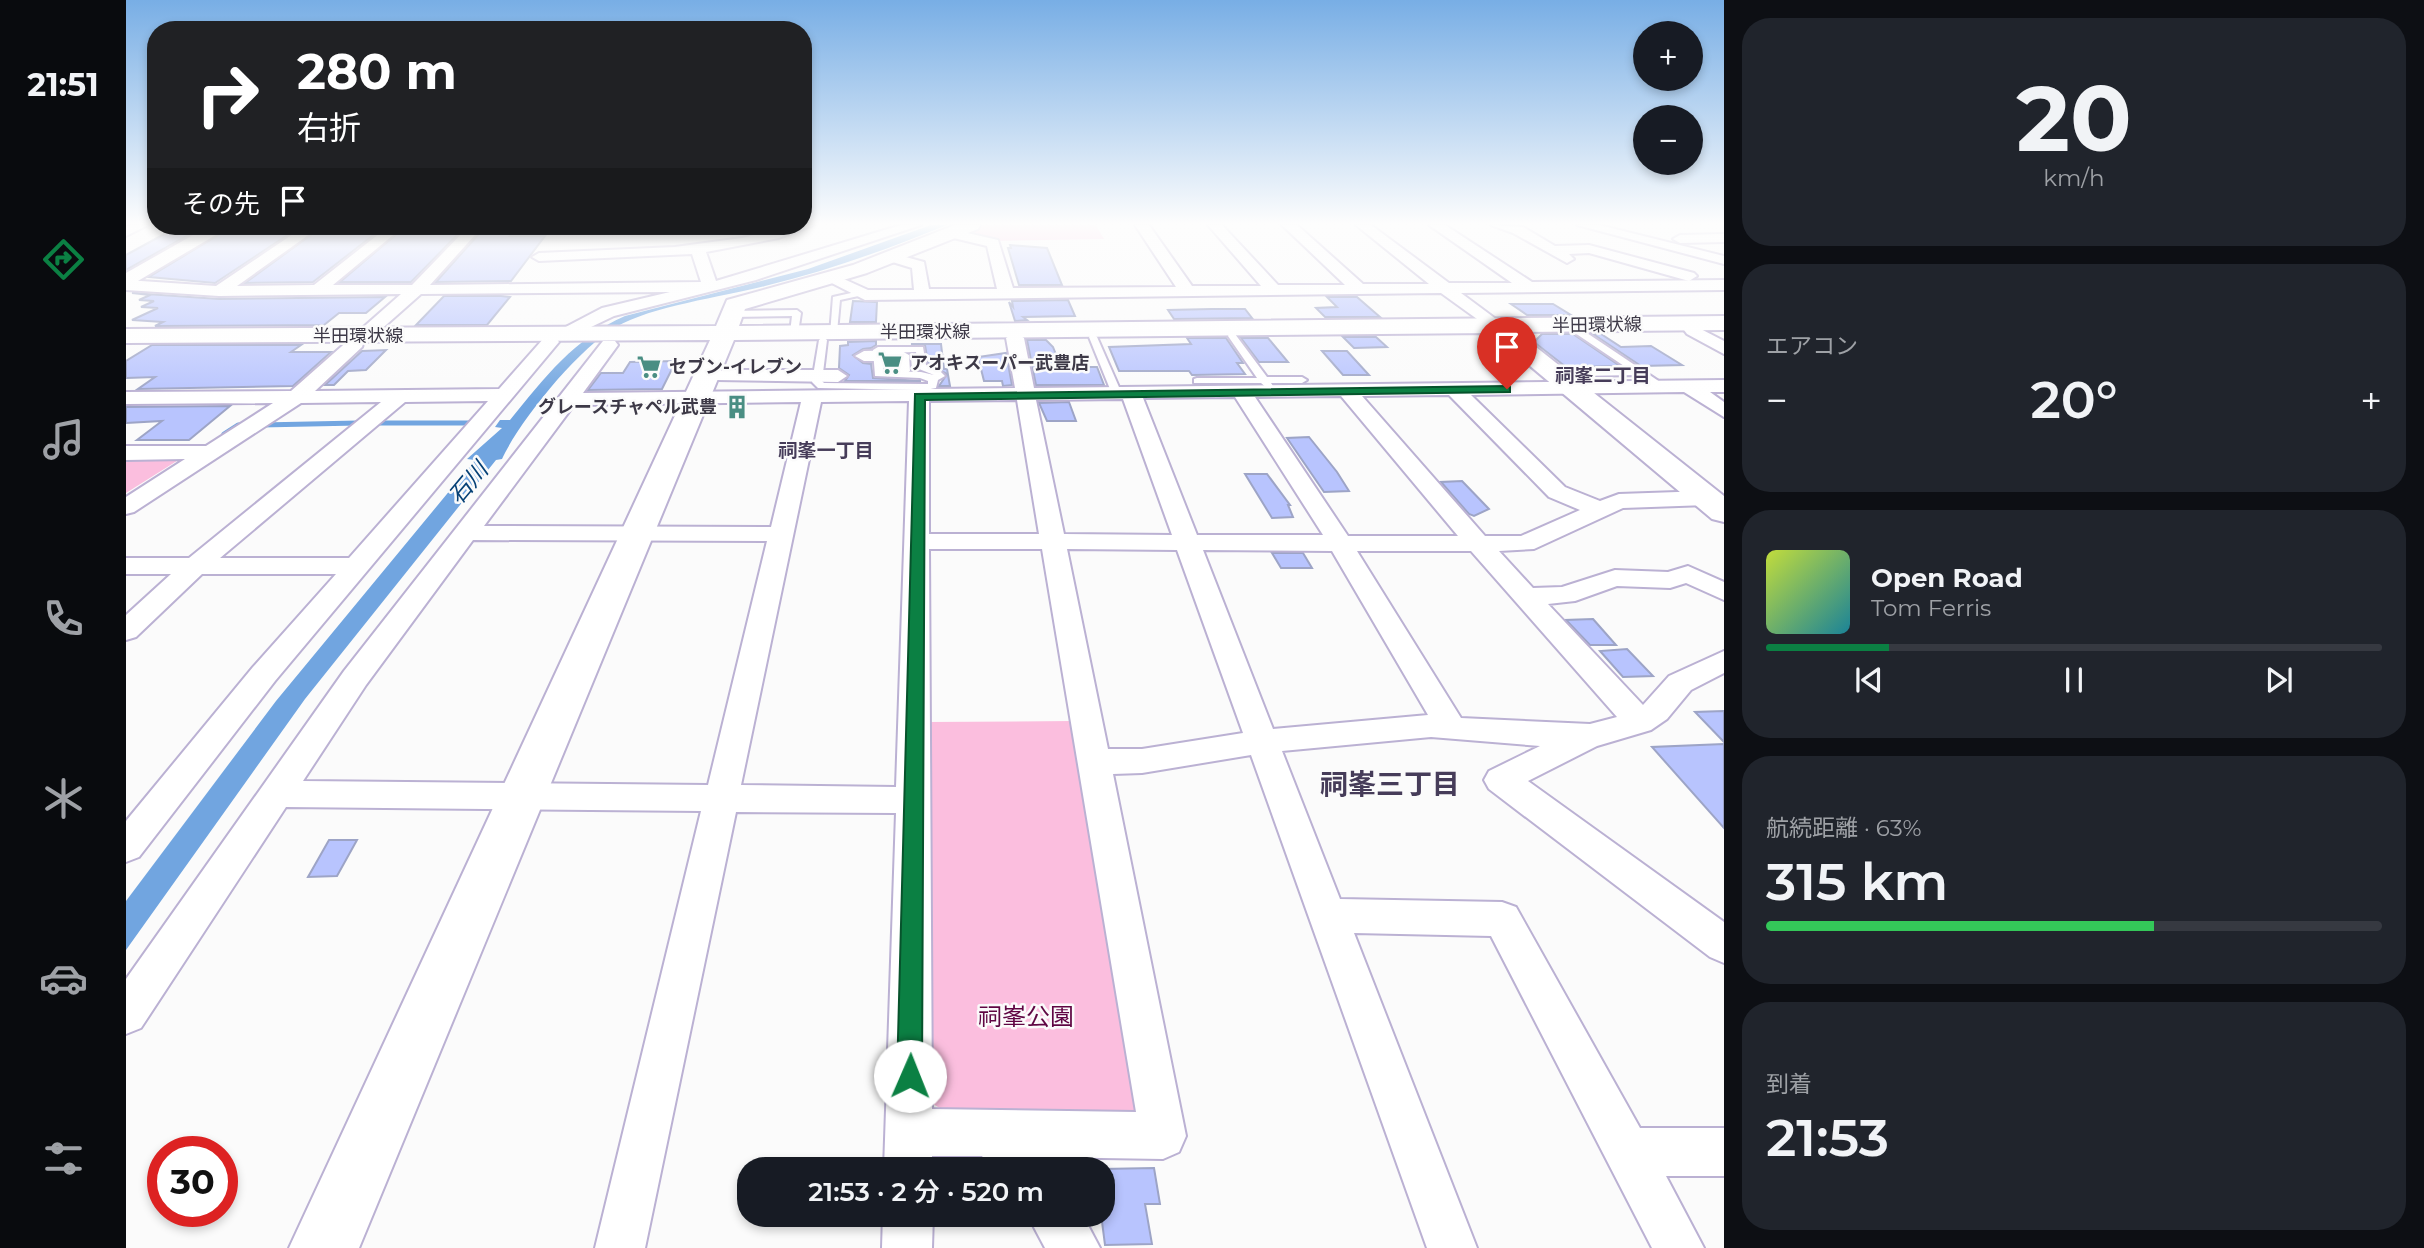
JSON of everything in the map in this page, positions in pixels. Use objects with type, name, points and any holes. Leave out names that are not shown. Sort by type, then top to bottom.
[{"type":"main road","points":[[324,1248],[638,533],[735,305],[741,301],[848,283]]},
{"type":"main road","name":"半田環状線","points":[[718,341],[794,333],[828,336],[1015,338],[1233,336],[1724,323]]},
{"type":"main road","points":[[1498,329],[1575,381],[1715,505]]},
{"type":"main road","name":"半田環状線","points":[[126,343],[619,337],[718,341],[828,336],[1498,329],[1724,330]]},
{"type":"main road","name":"半田環状線","points":[[126,336],[360,340]]},
{"type":"street","points":[[219,291],[230,283]]},
{"type":"street","points":[[318,290],[326,283]]},
{"type":"street","points":[[126,507],[296,397],[422,283]]},
{"type":"street","points":[[515,288],[519,283]]},
{"type":"street","points":[[705,283],[718,341],[767,396],[815,387],[918,382],[1027,395],[1125,395],[1260,389],[1348,392],[1455,390],[1575,381],[1661,386],[1724,386]]},
{"type":"street","points":[[570,399],[718,341],[748,283]]},
{"type":"street","points":[[921,283],[922,294]]},
{"type":"street","points":[[1003,283],[1006,293]]},
{"type":"street","points":[[1182,283],[1188,292]]},
{"type":"street","points":[[1268,283],[1275,291]]},
{"type":"street","points":[[1353,283],[1360,290]]},
{"type":"street","points":[[1439,283],[1498,329]]},
{"type":"street","points":[[1523,283],[1530,288]]},
{"type":"street","points":[[1607,283],[1613,287]]},
{"type":"street","points":[[126,284],[219,291],[515,288],[718,341]]},
{"type":"street","points":[[844,286],[922,294],[1723,285]]},
{"type":"street","points":[[126,848],[264,674],[505,395],[565,338],[608,312],[718,341],[815,387],[868,406]]},
{"type":"street","points":[[1693,330],[1724,349]]},
{"type":"street","points":[[126,1014],[355,678],[619,337]]},
{"type":"street","points":[[909,1132],[1007,1151],[1163,1136],[1055,542],[1043,492],[1015,338]]},
{"type":"street","points":[[871,356],[900,355],[918,382],[908,1157]]},
{"type":"street","points":[[1688,386],[1724,411]]},
{"type":"street","points":[[620,1248],[815,387]]},
{"type":"street","points":[[1260,389],[1340,543],[1450,726]]},
{"type":"street","points":[[1455,390],[1557,492],[1602,510]]},
{"type":"street","points":[[1348,392],[1478,544],[1640,722]]},
{"type":"street","points":[[126,398],[505,395]]},
{"type":"street","points":[[1125,395],[1189,542],[1452,1248]]},
{"type":"street","points":[[126,631],[195,566],[400,396]]},
{"type":"street","points":[[126,453],[210,452]]},
{"type":"street","points":[[916,541],[1525,544],[1619,501],[1715,505]]},
{"type":"street","points":[[465,533],[782,534]]},
{"type":"street","points":[[126,566],[357,566]]},
{"type":"street","points":[[1527,596],[1565,595],[1615,578],[1670,580],[1688,574],[1724,592]]},
{"type":"street","points":[[1724,660],[1680,683],[1656,711],[1640,722],[1590,736],[1501,780],[1724,945]]},
{"type":"street","points":[[1095,762],[1142,761],[1264,741],[1450,726],[1506,734],[1590,736]]},
{"type":"street","points":[[275,794],[914,800]]},
{"type":"street","points":[[1329,916],[1502,919],[1679,1248]]},
{"type":"street","points":[[1626,1152],[1724,1152]]},
{"type":"street","points":[[907,1248],[908,1227]]},
{"type":"street","points":[[1061,1227],[1075,1248]]},
{"type":"lane","points":[[815,387],[836,299],[844,286]]},
{"type":"lane","points":[[1578,331],[1661,386]]},
{"type":"lane","points":[[1233,336],[1260,389]]},
{"type":"lane","points":[[1093,337],[1125,395]]},
{"type":"lane","points":[[885,348],[920,349],[922,367],[939,374],[918,382],[921,375],[878,374],[871,356],[885,348]]},
{"type":"lane","points":[[1575,381],[1640,372]]},
{"type":"lane","points":[[1197,382],[1260,389],[1301,380]]},
{"type":"green space","points":[[126,457],[180,459],[126,493]]},
{"type":"green space","name":"祠峯公園","points":[[1073,721],[1140,1105],[1129,1117],[946,1112],[930,1102],[927,722]]},
{"type":"water","name":"石川","points":[[753,283],[776,283],[648,313],[601,337],[568,368],[522,425],[502,459],[496,460],[305,699],[126,950],[126,901],[276,701],[475,460],[467,459],[502,428],[495,427],[500,420],[510,420],[548,374],[576,348],[607,325],[625,316]]},
{"type":"building","points":[[1018,283],[1062,285],[1019,285]]},
{"type":"building","points":[[132,293],[219,299],[385,297],[366,313],[339,313],[324,325],[155,326],[163,322],[132,320],[158,308],[141,307],[154,301],[139,300],[150,295]]},
{"type":"building","points":[[444,296],[510,297],[487,325],[416,325]]},
{"type":"building","points":[[1327,297],[1357,297],[1380,317],[1325,317],[1316,308],[1337,307]]},
{"type":"building","points":[[1068,300],[1075,316],[1023,317],[1027,320],[1015,321],[1009,302],[1013,307],[1012,301]]},
{"type":"building","points":[[853,301],[877,302],[876,322],[850,322]]},
{"type":"building","points":[[1511,304],[1553,304],[1571,315],[1527,315]]},
{"type":"building","points":[[1245,309],[1252,318],[1174,319],[1168,310]]},
{"type":"building","points":[[1542,334],[1573,334],[1620,366],[1566,367],[1534,342]]},
{"type":"building","points":[[1593,334],[1601,334],[1621,347],[1651,346],[1682,365],[1641,366]]},
{"type":"building","points":[[1343,337],[1376,337],[1387,347],[1354,348]]},
{"type":"building","points":[[1187,338],[1226,338],[1243,363],[1237,363],[1245,374],[1192,375],[1189,371],[1119,371],[1109,347],[1191,344]]},
{"type":"building","points":[[1241,338],[1268,338],[1288,362],[1259,362]]},
{"type":"building","points":[[1027,340],[1046,340],[1053,347],[1061,367],[1097,367],[1104,385],[1036,385]]},
{"type":"building","points":[[876,341],[876,345],[853,355],[863,363],[871,364],[873,378],[921,381],[845,381],[849,375],[839,368],[840,346],[848,345],[848,342]]},
{"type":"building","points":[[911,344],[941,344],[944,369],[947,369],[950,386],[939,386],[947,374],[928,363],[925,345]]},
{"type":"building","points":[[152,345],[301,345],[291,352],[331,352],[293,386],[138,389],[155,377],[126,378],[126,361]]},
{"type":"building","points":[[386,350],[366,370],[348,371],[334,385],[325,385],[362,351]]},
{"type":"building","points":[[1322,351],[1347,351],[1369,375],[1343,375]]},
{"type":"building","points":[[1006,353],[1012,385],[1003,386],[1002,381],[984,381],[978,357]]},
{"type":"building","points":[[676,361],[662,389],[588,390],[601,373],[623,373],[630,362]]},
{"type":"building","points":[[1069,402],[1076,421],[1047,421],[1039,403]]},
{"type":"building","points":[[230,406],[189,440],[137,440],[162,421],[126,423],[126,407]]},
{"type":"building","points":[[1309,437],[1349,491],[1324,492],[1287,438]]},
{"type":"building","points":[[1245,474],[1267,474],[1290,505],[1293,517],[1272,518]]},
{"type":"building","points":[[1462,481],[1489,509],[1474,516],[1469,514],[1441,482]]},
{"type":"building","points":[[1272,553],[1303,553],[1312,568],[1281,568]]},
{"type":"building","points":[[1593,619],[1616,645],[1590,645],[1566,620]]},
{"type":"building","points":[[1627,649],[1653,676],[1623,677],[1600,651]]},
{"type":"building","points":[[1724,711],[1724,742],[1695,712]]},
{"type":"building","points":[[1724,744],[1724,828],[1652,747]]},
{"type":"building","points":[[329,840],[357,840],[337,876],[308,877]]},
{"type":"building","points":[[1154,1168],[1160,1204],[1145,1204],[1152,1244],[1105,1245],[1103,1227],[1115,1227],[1115,1169]]},
{"type":"waterway","points":[[261,425],[358,423]]},
{"type":"waterway","points":[[376,423],[472,423]]},
{"type":"waterway","points":[[224,434],[238,425],[244,425]]},
{"type":"place","name":"アオキスーパー武豊店","points":[[890,363]]},
{"type":"place","name":"セブン-イレブン","points":[[649,367]]},
{"type":"place","name":"グレースチャペル武豊","points":[[737,407]]},
{"type":"district","name":"祠峯二丁目","points":[[1603,375]]},
{"type":"district","name":"祠峯一丁目","points":[[826,450]]},
{"type":"district","name":"祠峯三丁目","points":[[1390,784]]},
{"type":"route","points":[[910,1076],[919,396],[1507,389]]}]
